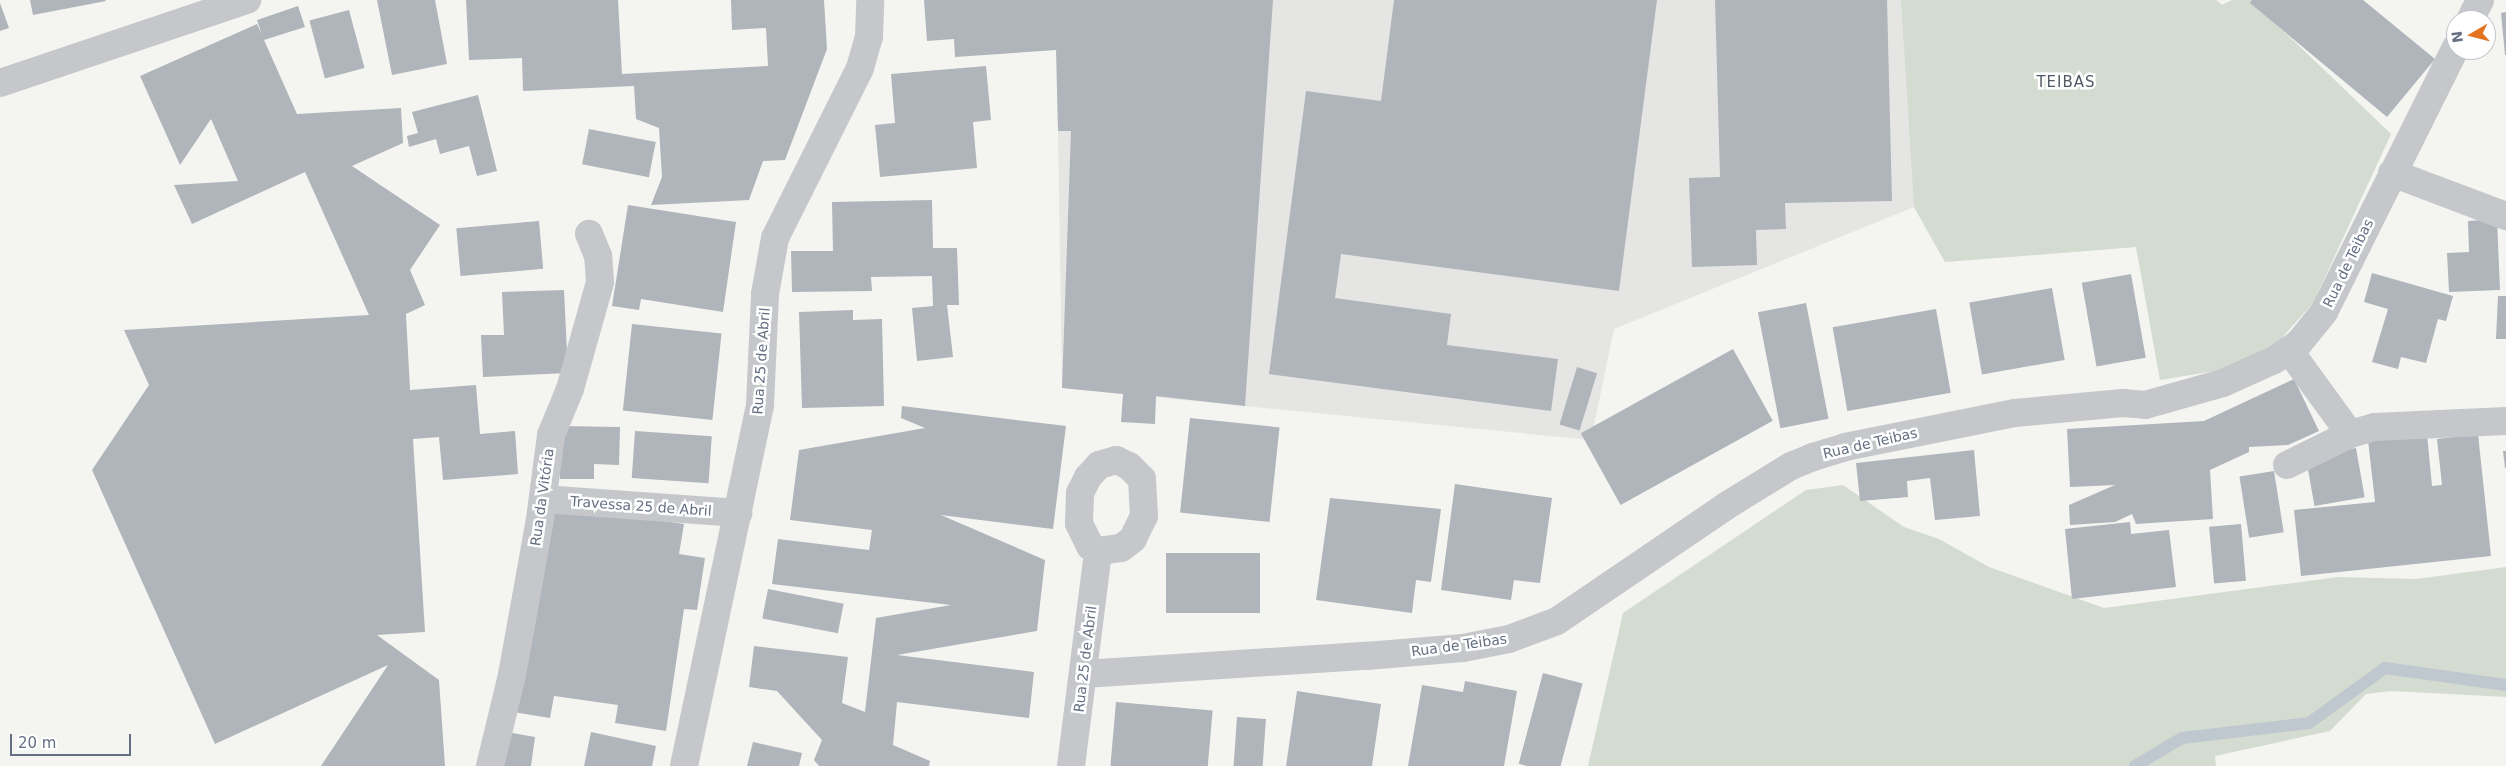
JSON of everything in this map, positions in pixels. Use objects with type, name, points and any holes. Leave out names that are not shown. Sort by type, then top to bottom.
[{"type":"street","points":[[0,83],[247,0]]},
{"type":"street","name":"Rua 25 de Abril","points":[[684,766],[760,405],[765,294],[775,238],[860,68],[869,37],[870,0]]},
{"type":"street","name":"Rua de Teibas","points":[[1084,674],[1464,648],[1509,639],[1557,621],[1726,506],[1791,466],[1813,457],[1845,446],[2015,413],[2122,403],[2145,405],[2171,400],[2223,383],[2274,360],[2299,343],[2324,312],[2449,60]]},
{"type":"street","points":[[2392,173],[2506,216]]},
{"type":"street","name":"Rua da Vitória","points":[[490,766],[512,675],[543,499],[551,435],[570,388],[600,282],[598,256],[588,234]]},
{"type":"street","points":[[2289,350],[2350,434]]},
{"type":"street","points":[[2286,465],[2350,434],[2374,427],[2506,420]]},
{"type":"street","name":"Travessa 25 de Abril","points":[[543,499],[739,512]]},
{"type":"street","name":"Rua 25 de Abril","points":[[1071,766],[1098,552]]},
{"type":"shaded area","points":[[1056,0],[2216,0],[2222,5],[2232,0],[2251,0],[2391,134],[2313,303],[2160,380],[2136,247],[1945,262],[1914,207],[1614,329],[1591,440],[1062,388]]},
{"type":"shaded area","points":[[1901,0],[2216,0],[2222,5],[2232,0],[2251,0],[2391,134],[2313,303],[2279,341],[2228,369],[2160,380],[2136,247],[1945,262],[1914,207]]},
{"type":"shaded area","points":[[1843,485],[1904,527],[1939,539],[1989,567],[2104,608],[2338,577],[2416,579],[2506,567],[2506,697],[2391,691],[2366,694],[2330,731],[2215,756],[2216,766],[1588,766],[1623,613],[1806,490]]},
{"type":"building","points":[[30,0],[105,0],[106,1],[33,15]]},
{"type":"building","points":[[377,0],[435,0],[447,64],[392,75]]},
{"type":"building","points":[[466,0],[618,0],[622,74],[768,66],[766,28],[732,30],[731,0],[824,0],[827,49],[785,160],[763,161],[749,200],[651,205],[662,177],[659,128],[636,119],[634,86],[523,91],[522,58],[469,60]]},
{"type":"building","points":[[924,0],[1273,0],[1245,406],[1156,396],[1155,424],[1121,422],[1123,394],[1062,388],[1071,131],[1058,131],[1056,50],[955,57],[954,39],[927,41]]},
{"type":"building","points":[[1394,0],[1657,0],[1619,291],[1341,254],[1335,298],[1451,314],[1447,345],[1558,359],[1551,411],[1269,374],[1306,91],[1381,101]]},
{"type":"building","points":[[1715,0],[1887,0],[1892,201],[1785,203],[1786,229],[1756,230],[1757,265],[1692,267],[1689,178],[1720,177]]},
{"type":"building","points":[[2252,0],[2363,0],[2435,59],[2387,117],[2250,3]]},
{"type":"building","points":[[0,3],[9,28],[0,31]]},
{"type":"building","points":[[298,6],[305,27],[264,40],[297,114],[401,108],[403,143],[352,166],[440,225],[410,270],[425,305],[406,314],[410,390],[476,385],[480,434],[515,431],[518,474],[443,480],[439,437],[413,439],[425,632],[377,635],[439,680],[445,766],[321,766],[388,665],[215,744],[92,470],[149,385],[124,330],[369,315],[305,172],[192,224],[174,185],[238,181],[211,119],[180,165],[140,76],[257,24],[262,35],[257,20]]},
{"type":"building","points":[[349,10],[365,68],[325,79],[309,21]]},
{"type":"building","points":[[2506,12],[2506,55],[2505,55],[2501,13]]},
{"type":"building","points":[[986,66],[991,120],[973,122],[977,168],[880,177],[875,125],[895,123],[891,74]]},
{"type":"building","points":[[478,95],[497,171],[477,176],[469,146],[440,154],[436,139],[409,147],[407,136],[418,133],[412,112]]},
{"type":"building","points":[[589,129],[656,142],[649,177],[582,164]]},
{"type":"building","points":[[932,200],[933,248],[957,248],[959,305],[947,305],[953,357],[917,361],[912,308],[933,306],[932,276],[871,277],[872,291],[792,292],[791,251],[833,251],[832,202]]},
{"type":"building","points":[[628,205],[736,222],[723,312],[641,299],[639,310],[612,306]]},
{"type":"building","points":[[2497,219],[2500,290],[2449,292],[2447,253],[2469,252],[2468,221]]},
{"type":"building","points":[[539,221],[543,269],[460,276],[456,228]]},
{"type":"building","points":[[2372,273],[2453,296],[2446,321],[2438,319],[2426,363],[2401,357],[2398,369],[2372,362],[2388,309],[2364,302]]},
{"type":"building","points":[[2131,274],[2146,358],[2097,366],[2082,283]]},
{"type":"building","points":[[2052,288],[2065,360],[1982,374],[1969,303]]},
{"type":"building","points":[[564,290],[568,373],[483,377],[481,335],[504,335],[502,292]]},
{"type":"building","points":[[2498,296],[2506,296],[2506,339],[2496,339]]},
{"type":"building","points":[[1806,303],[1829,419],[1780,428],[1758,312]]},
{"type":"building","points":[[1936,309],[1951,393],[1847,411],[1833,327]]},
{"type":"building","points":[[853,310],[853,320],[882,319],[884,406],[802,408],[799,312]]},
{"type":"building","points":[[632,324],[722,333],[712,420],[623,411]]},
{"type":"building","points":[[1733,349],[1773,421],[1621,505],[1581,433]]},
{"type":"building","points":[[1577,367],[1597,373],[1580,431],[1559,424]]},
{"type":"building","points":[[2294,379],[2319,431],[2288,445],[2249,447],[2249,452],[2210,470],[2213,519],[2136,524],[2132,514],[2115,522],[2070,525],[2069,505],[2115,485],[2070,487],[2067,429],[2204,421]]},
{"type":"building","points":[[902,406],[1066,426],[1053,529],[941,515],[1045,560],[1037,631],[897,655],[1034,672],[1029,718],[897,702],[893,745],[930,761],[929,766],[819,766],[814,760],[822,740],[777,691],[749,687],[754,646],[848,657],[842,703],[865,712],[876,618],[951,605],[772,584],[778,539],[869,550],[872,530],[790,520],[799,450],[925,428],[901,418]]},
{"type":"building","points":[[1190,418],[1280,427],[1270,522],[1180,512]]},
{"type":"building","points":[[560,426],[620,427],[619,465],[594,464],[594,479],[560,479]]},
{"type":"building","points":[[635,431],[712,436],[709,483],[632,478]]},
{"type":"building","points":[[2427,434],[2432,486],[2442,485],[2437,439],[2478,434],[2491,556],[2301,576],[2294,510],[2375,502],[2368,440]]},
{"type":"building","points":[[2356,448],[2365,497],[2314,506],[2306,457]]},
{"type":"building","points":[[1974,450],[1980,516],[1935,520],[1930,478],[1907,481],[1908,497],[1860,501],[1856,463]]},
{"type":"building","points":[[2503,451],[2506,451],[2506,468],[2505,468]]},
{"type":"building","points":[[2274,471],[2284,532],[2249,538],[2239,476]]},
{"type":"building","points":[[1455,484],[1552,498],[1540,583],[1514,580],[1511,600],[1441,590]]},
{"type":"building","points":[[1330,498],[1441,509],[1431,582],[1416,580],[1412,613],[1316,600]]},
{"type":"building","points":[[553,505],[684,524],[679,554],[705,558],[697,610],[684,609],[666,731],[615,723],[618,705],[554,696],[550,718],[513,712]]},
{"type":"building","points":[[2130,522],[2131,534],[2169,530],[2176,587],[2072,599],[2065,529]]},
{"type":"building","points":[[2241,524],[2246,581],[2214,584],[2209,527]]},
{"type":"building","points":[[1166,553],[1260,553],[1260,613],[1166,613]]},
{"type":"building","points":[[768,589],[844,604],[838,633],[762,618]]},
{"type":"building","points":[[1543,673],[1583,684],[1561,766],[1527,766],[1519,764]]},
{"type":"building","points":[[1465,681],[1517,691],[1504,766],[1408,766],[1422,685],[1463,692]]},
{"type":"building","points":[[1297,691],[1381,704],[1372,766],[1286,766]]},
{"type":"building","points":[[1116,702],[1213,710],[1208,766],[1110,766]]},
{"type":"building","points":[[1237,717],[1266,719],[1263,766],[1234,766]]},
{"type":"building","points":[[501,731],[535,737],[531,766],[495,766]]},
{"type":"building","points":[[591,732],[656,746],[652,766],[584,766]]},
{"type":"building","points":[[753,742],[802,753],[799,766],[747,766]]},
{"type":"waterway","points":[[2135,766],[2182,738],[2309,723],[2385,668],[2506,685]]},
{"type":"district","name":"TEIBAS","points":[[2066,83]]}]
